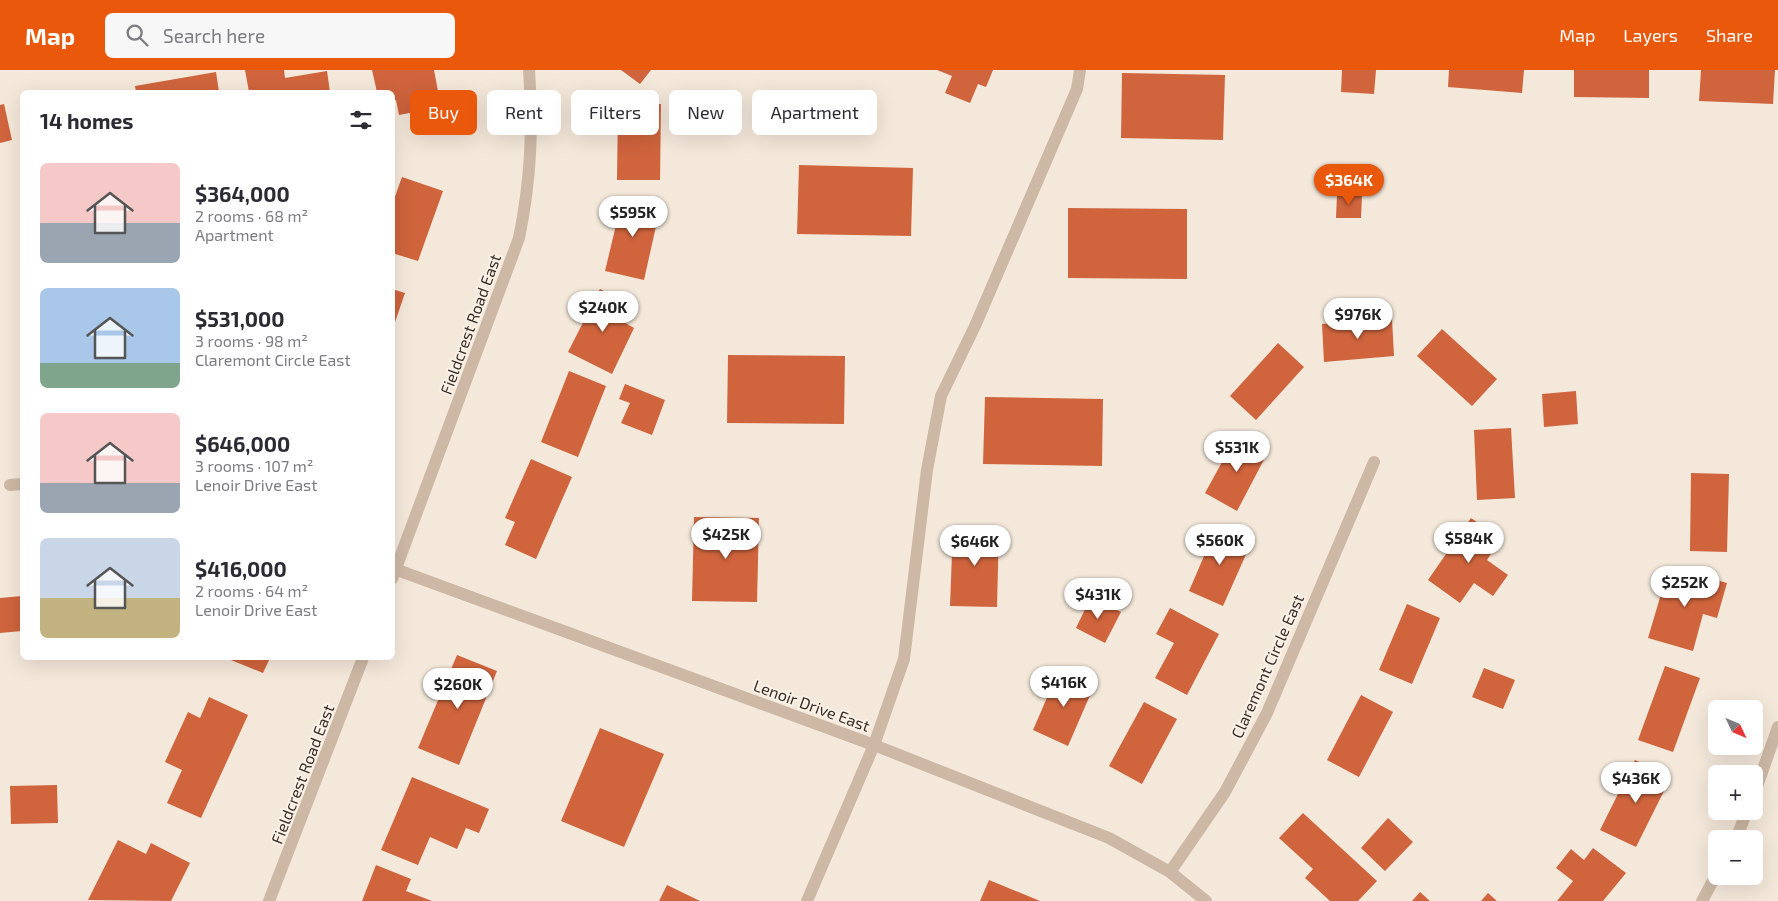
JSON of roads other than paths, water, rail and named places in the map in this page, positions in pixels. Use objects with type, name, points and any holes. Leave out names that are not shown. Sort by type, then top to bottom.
[{"type":"street","name":"Fieldcrest Road East","points":[[395,569],[519,238],[529,192],[532,132],[529,70]]},
{"type":"street","points":[[807,901],[874,745],[904,659],[927,470],[941,396],[1028,204],[1077,90],[1080,70]]},
{"type":"street","name":"Claremont Circle East","points":[[1170,872],[1225,792],[1266,713],[1374,462]]},
{"type":"street","name":"Lenoir Drive East","points":[[395,572],[874,745],[1109,838],[1170,872],[1206,901]]},
{"type":"street","name":"Fieldcrest Road East","points":[[269,901],[362,660]]},
{"type":"street","points":[[1763,770],[1778,727]]},
{"type":"street","points":[[1702,901],[1711,885]]}]
